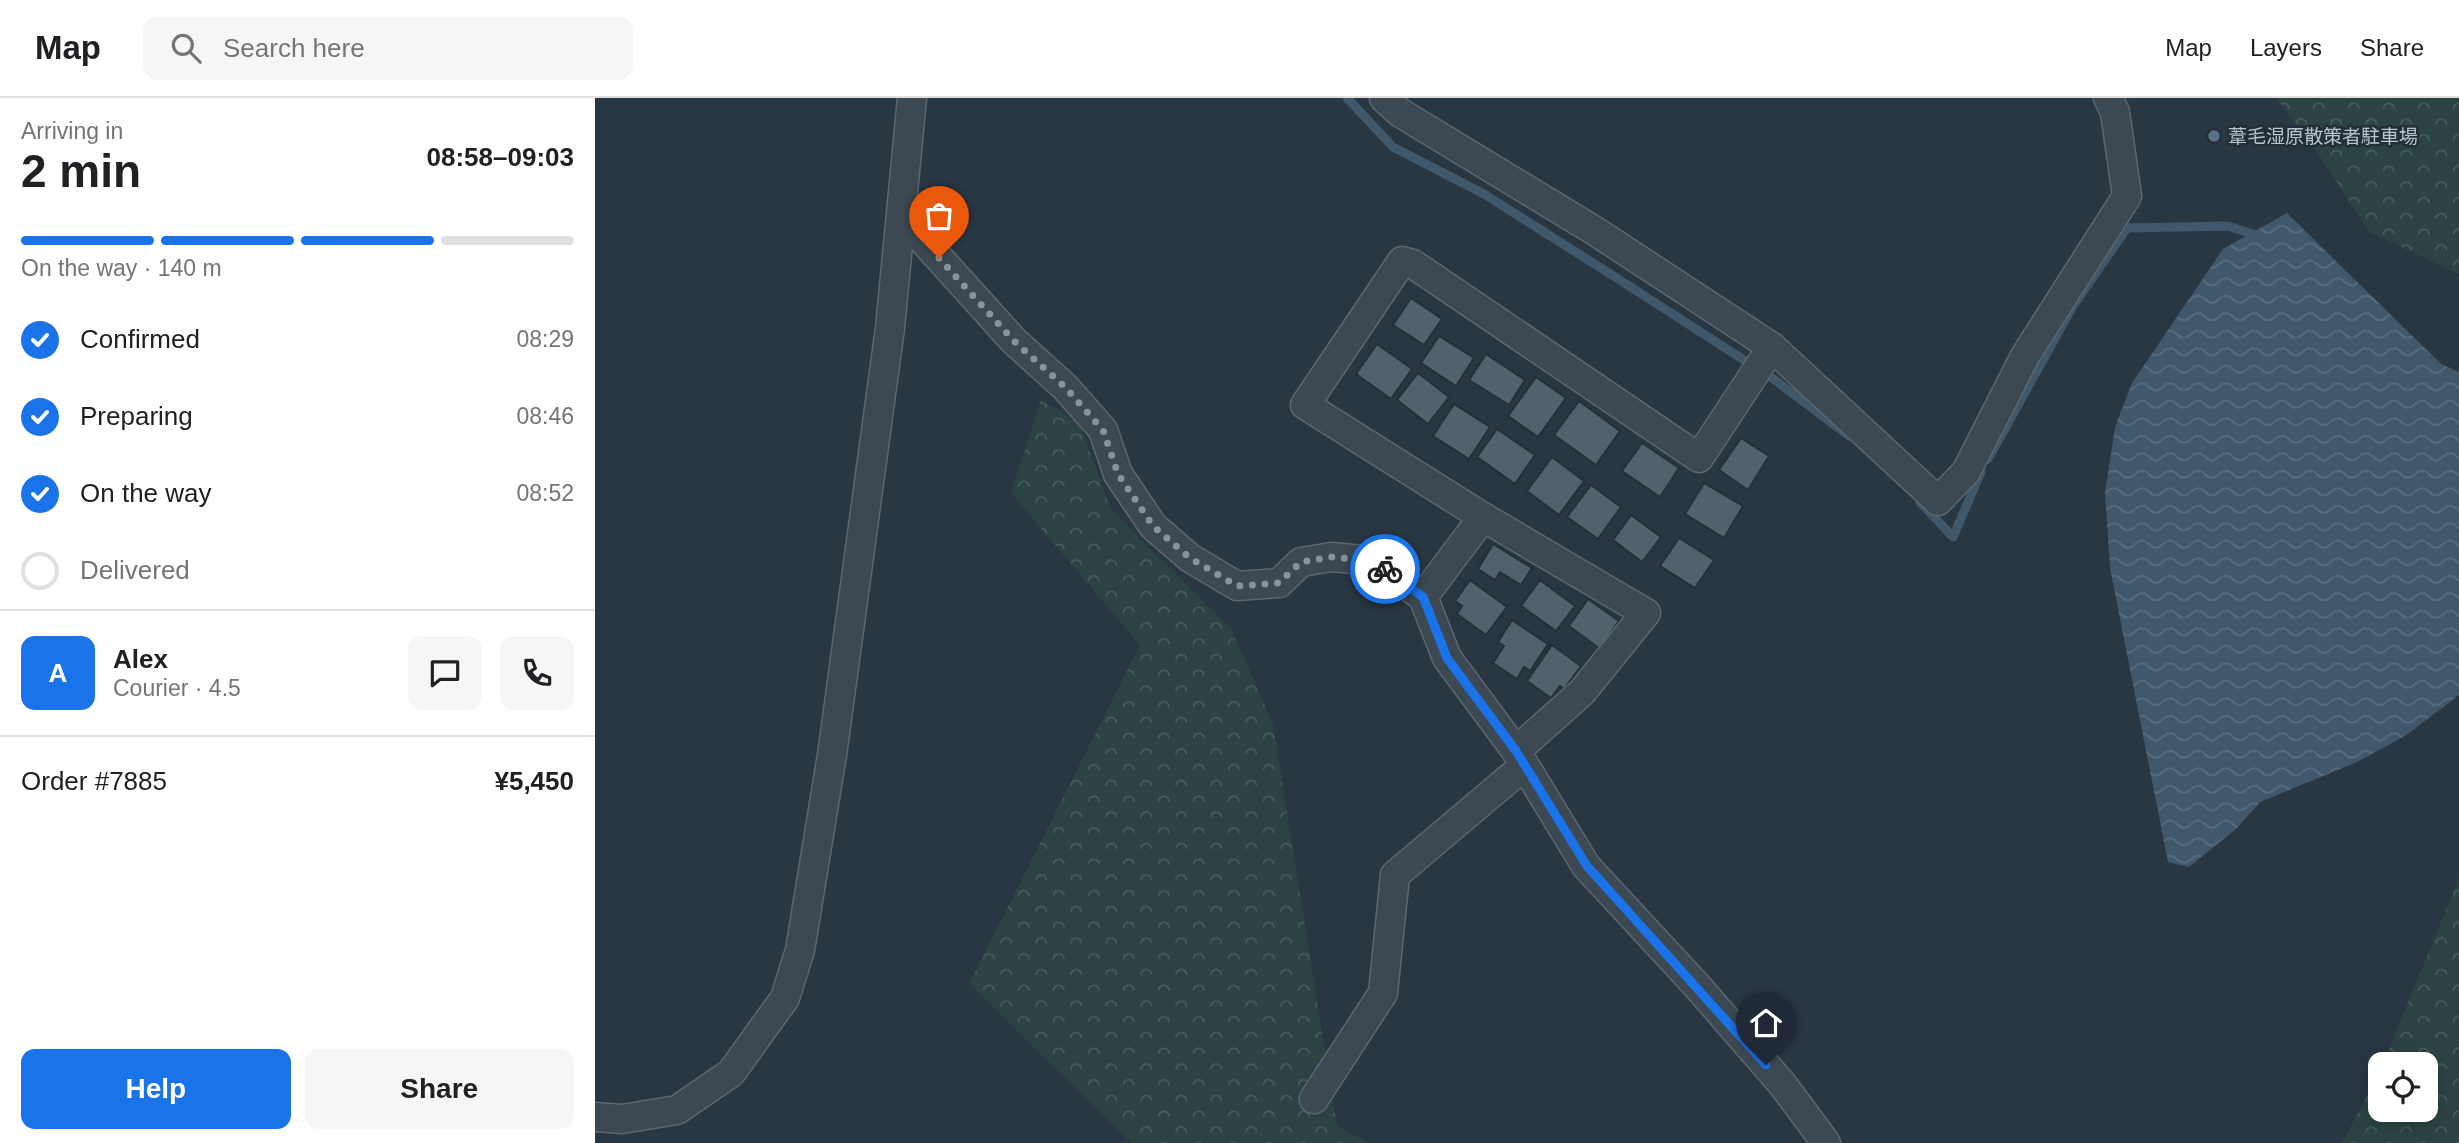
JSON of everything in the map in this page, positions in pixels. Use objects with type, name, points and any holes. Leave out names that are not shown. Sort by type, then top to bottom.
[{"type":"street","points":[[595,1117],[622,1119],[677,1110],[731,1073],[785,998],[800,950],[832,755],[890,328],[912,98]]},
{"type":"street","points":[[1384,98],[1399,112],[1595,231],[1770,350],[1938,501],[1966,472],[2025,356],[2127,196],[2115,112],[2108,98]]},
{"type":"street","points":[[902,217],[1014,341],[1065,387],[1103,430],[1118,474],[1153,526],[1190,558],[1237,586],[1279,583],[1301,562],[1332,557],[1374,561],[1423,597],[1447,658],[1520,759],[1587,866],[1783,1085],[1826,1143]]},
{"type":"street","points":[[1314,1099],[1383,993],[1395,875],[1520,759],[1582,692],[1646,613],[1483,517],[1304,405],[1402,261],[1413,264],[1699,458],[1770,350]]},
{"type":"street","points":[[1423,597],[1483,517]]},
{"type":"green space","points":[[2276,98],[2459,98],[2459,274],[2369,232],[2314,147]]},
{"type":"green space","points":[[1041,400],[1080,424],[1111,510],[1232,631],[1273,724],[1337,1126],[1369,1143],[1132,1143],[969,984],[1140,645],[1011,493]]},
{"type":"green space","points":[[2459,878],[2459,1143],[2342,1143],[2368,1094],[2368,1122],[2438,1122],[2438,1052],[2388,1052]]},
{"type":"water","points":[[2287,213],[2441,364],[2459,372],[2459,695],[2405,736],[2357,762],[2260,802],[2237,828],[2189,867],[2168,862],[2110,568],[2105,493],[2115,427],[2132,383],[2223,249]]},
{"type":"building","points":[[1411,298],[1442,319],[1424,345],[1393,325]]},
{"type":"building","points":[[1439,336],[1474,358],[1456,386],[1421,363]]},
{"type":"building","points":[[1377,344],[1412,369],[1391,399],[1356,374]]},
{"type":"building","points":[[1486,354],[1525,380],[1509,405],[1469,380]]},
{"type":"building","points":[[1418,373],[1449,397],[1428,424],[1397,400]]},
{"type":"building","points":[[1536,377],[1566,398],[1538,437],[1508,416]]},
{"type":"building","points":[[1579,401],[1620,431],[1596,465],[1554,435]]},
{"type":"building","points":[[1454,404],[1490,427],[1469,459],[1433,436]]},
{"type":"building","points":[[1497,429],[1535,455],[1515,484],[1477,457]]},
{"type":"building","points":[[1741,438],[1769,456],[1748,490],[1719,470]]},
{"type":"building","points":[[1642,443],[1679,468],[1660,497],[1622,471]]},
{"type":"building","points":[[1552,457],[1584,481],[1559,515],[1527,491]]},
{"type":"building","points":[[1704,483],[1743,506],[1724,538],[1685,514]]},
{"type":"building","points":[[1591,485],[1621,507],[1598,539],[1567,517]]},
{"type":"building","points":[[1631,515],[1661,537],[1642,562],[1613,540]]},
{"type":"building","points":[[1679,538],[1714,560],[1695,588],[1660,566]]},
{"type":"building","points":[[1493,544],[1532,568],[1521,585],[1500,572],[1495,580],[1478,569]]},
{"type":"building","points":[[1470,580],[1507,607],[1486,635],[1457,614],[1462,606],[1455,601]]},
{"type":"building","points":[[1540,580],[1575,606],[1556,631],[1521,606]]},
{"type":"building","points":[[1588,599],[1619,621],[1600,649],[1569,626]]},
{"type":"building","points":[[1512,620],[1548,644],[1530,671],[1524,667],[1517,679],[1493,663],[1504,646],[1498,642]]},
{"type":"building","points":[[1552,645],[1581,666],[1564,689],[1560,686],[1551,698],[1527,681]]},
{"type":"waterway","points":[[1347,98],[1393,147],[1484,194],[1612,275],[1775,380],[1849,436]]},
{"type":"waterway","points":[[1988,459],[2073,306],[2127,228],[2228,226],[2262,237]]},
{"type":"waterway","points":[[1920,502],[1953,537],[1981,472]]},
{"type":"way so far","points":[[939,258],[1014,341],[1065,387],[1103,430],[1118,474],[1153,526],[1190,558],[1237,586],[1279,583],[1301,562],[1332,557],[1374,561],[1385,569]]},
{"type":"place","name":"葦毛湿原散策者駐車場","points":[[2214,136]]},
{"type":"route","points":[[1385,569],[1423,597],[1447,658],[1516,751],[1587,866],[1766,1065]]}]
